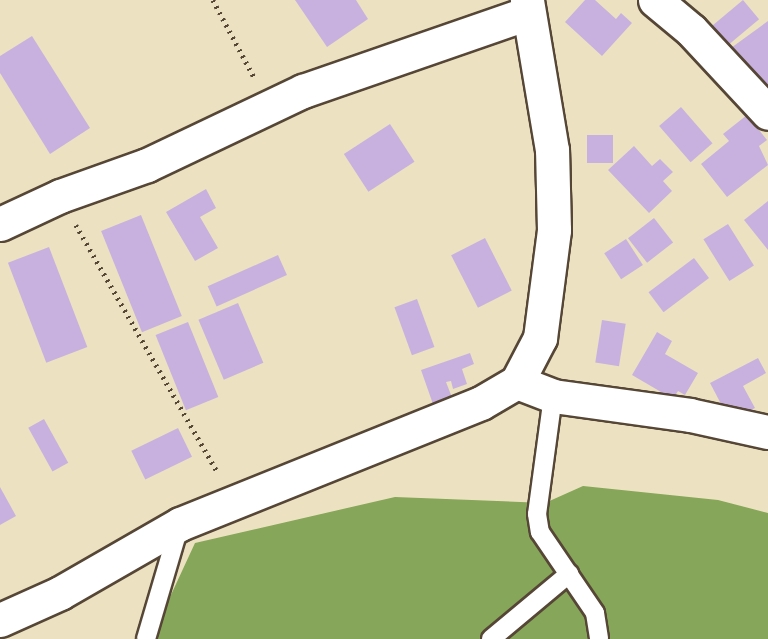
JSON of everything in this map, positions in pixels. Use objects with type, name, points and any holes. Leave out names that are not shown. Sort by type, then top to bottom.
[{"type":"street","points":[[655,0],[691,30],[768,113]]},
{"type":"street","points":[[0,224],[60,196],[147,165],[271,107],[363,68],[527,6],[552,150],[554,230],[540,338],[517,382],[481,403],[236,504],[180,524],[60,593],[0,620]]},
{"type":"street","points":[[517,382],[554,396],[768,432]]},
{"type":"lane","points":[[554,396],[537,514],[540,532],[595,613],[599,639]]},
{"type":"lane","points":[[146,639],[180,524]]},
{"type":"lane","points":[[491,639],[569,574]]},
{"type":"path","points":[[213,0],[271,107]]},
{"type":"path","points":[[60,196],[236,504]]},
{"type":"green space","points":[[583,486],[718,500],[768,513],[768,639],[155,639],[157,625],[195,543],[395,497],[545,503]]},
{"type":"building","points":[[295,0],[356,0],[368,19],[327,47]]},
{"type":"building","points":[[585,0],[595,0],[616,19],[621,13],[632,23],[602,56],[565,22]]},
{"type":"building","points":[[743,0],[759,19],[722,50],[706,31]]},
{"type":"building","points":[[768,21],[768,92],[724,53]]},
{"type":"building","points":[[32,36],[90,128],[50,154],[0,73],[0,56]]},
{"type":"building","points":[[681,107],[712,143],[691,162],[659,126]]},
{"type":"building","points":[[747,115],[767,140],[759,146],[768,165],[727,197],[701,164],[729,141],[723,134]]},
{"type":"building","points":[[390,124],[415,162],[368,192],[344,154]]},
{"type":"building","points":[[587,135],[613,135],[613,163],[587,163]]},
{"type":"building","points":[[634,146],[652,166],[660,159],[673,172],[663,181],[672,191],[649,213],[608,170]]},
{"type":"building","points":[[206,189],[216,208],[200,217],[218,248],[195,261],[166,212]]},
{"type":"building","points":[[768,201],[768,250],[744,220]]},
{"type":"building","points":[[141,215],[182,316],[142,332],[101,231]]},
{"type":"building","points":[[654,218],[673,242],[647,263],[628,238]]},
{"type":"building","points":[[728,224],[754,266],[729,281],[703,239]]},
{"type":"building","points":[[485,238],[512,291],[478,308],[451,255]]},
{"type":"building","points":[[626,239],[643,265],[621,279],[604,253]]},
{"type":"building","points":[[49,247],[87,347],[46,363],[8,263]]},
{"type":"building","points":[[278,255],[287,275],[217,306],[208,286]]},
{"type":"building","points":[[694,258],[709,278],[664,312],[648,292]]},
{"type":"building","points":[[417,299],[434,347],[412,355],[394,307]]},
{"type":"building","points":[[238,303],[263,363],[224,380],[198,320]]},
{"type":"building","points":[[602,320],[626,324],[619,366],[595,362]]},
{"type":"building","points":[[188,322],[218,397],[186,410],[156,335]]},
{"type":"building","points":[[657,332],[672,341],[665,354],[698,373],[685,395],[678,391],[673,399],[632,375]]},
{"type":"building","points":[[470,353],[474,364],[462,369],[467,384],[453,389],[451,381],[446,382],[453,400],[434,407],[421,370]]},
{"type":"building","points":[[758,358],[766,373],[743,386],[755,408],[730,421],[710,383]]},
{"type":"building","points":[[44,419],[68,463],[52,471],[28,428]]},
{"type":"building","points":[[178,428],[192,457],[145,480],[131,451]]},
{"type":"building","points":[[0,487],[16,516],[0,525]]}]
